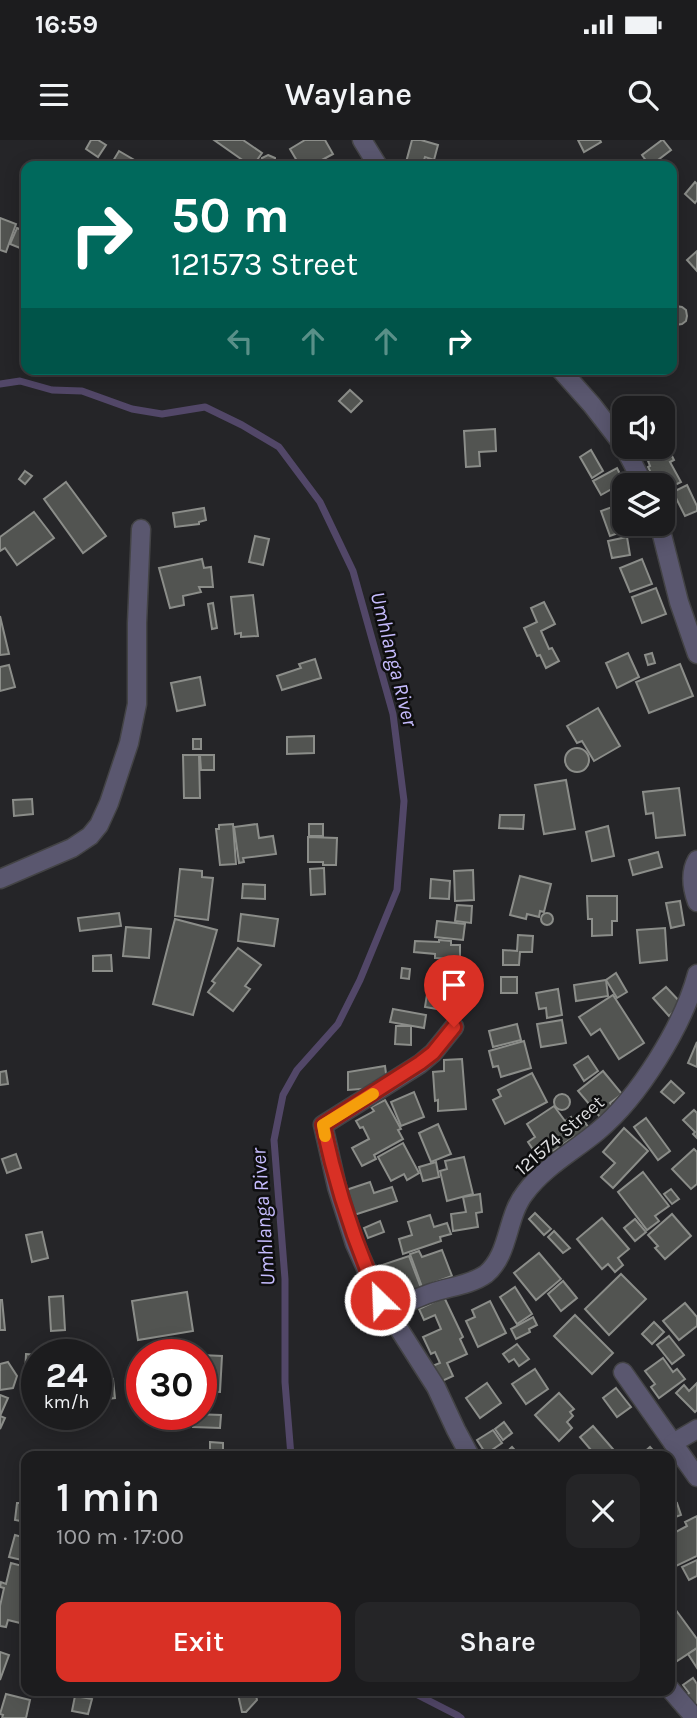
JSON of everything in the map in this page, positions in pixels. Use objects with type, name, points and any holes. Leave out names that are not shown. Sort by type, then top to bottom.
[{"type":"street","points":[[362,140],[375,161]]},
{"type":"street","points":[[565,375],[623,445],[638,473]]},
{"type":"street","points":[[0,879],[72,848],[90,836],[99,825],[109,803],[129,743],[137,704],[141,529]]},
{"type":"street","points":[[663,536],[678,602],[697,654]]},
{"type":"street","points":[[697,860],[692,883],[697,902]]},
{"type":"street","name":"121574 Street","points":[[386,1312],[432,1293],[473,1281],[493,1267],[499,1259],[516,1205],[525,1192],[540,1176],[616,1116],[671,1037],[688,1003],[697,974]]},
{"type":"street","points":[[454,1027],[433,1053],[420,1063],[323,1125],[337,1187],[355,1244],[386,1312],[436,1387],[467,1451]]},
{"type":"street","points":[[623,1372],[697,1477]]},
{"type":"street","points":[[673,1443],[697,1429]]},
{"type":"street","points":[[675,1695],[695,1718]]},
{"type":"building","points":[[91,140],[98,140],[106,145],[98,157],[86,149]]},
{"type":"building","points":[[214,140],[243,140],[262,153],[256,161],[244,161]]},
{"type":"building","points":[[305,140],[325,140],[333,154],[320,161],[297,161],[290,149]]},
{"type":"building","points":[[412,140],[438,145],[434,160],[425,157],[424,161],[406,161]]},
{"type":"building","points":[[578,140],[600,140],[601,142],[584,152]]},
{"type":"building","points":[[662,140],[671,150],[657,161],[646,161],[642,155]]},
{"type":"building","points":[[119,151],[136,161],[113,161]]},
{"type":"building","points":[[268,155],[275,158],[275,161],[261,161]]},
{"type":"building","points":[[695,182],[697,200],[695,203],[685,194]]},
{"type":"building","points":[[0,218],[16,224],[6,252],[0,250]]},
{"type":"building","points":[[17,228],[21,230],[21,248],[10,244]]},
{"type":"building","points":[[697,251],[697,271],[687,260]]},
{"type":"building","points":[[677,306],[686,310],[686,321],[677,325]]},
{"type":"building","points":[[350,390],[362,401],[351,412],[339,401]]},
{"type":"building","points":[[495,429],[496,451],[479,452],[480,466],[466,467],[464,431]]},
{"type":"building","points":[[591,450],[603,471],[592,478],[580,457]]},
{"type":"building","points":[[674,459],[670,462],[681,482],[675,485],[675,473],[651,473],[648,461]]},
{"type":"building","points":[[617,468],[620,473],[612,473],[612,489],[601,495],[593,481]]},
{"type":"building","points":[[25,471],[32,476],[25,484],[19,479]]},
{"type":"building","points":[[66,482],[106,536],[83,553],[44,499]]},
{"type":"building","points":[[687,485],[697,511],[685,516],[675,491]]},
{"type":"building","points":[[612,507],[612,535],[610,536],[601,511]]},
{"type":"building","points":[[204,508],[206,520],[199,524],[175,527],[173,513]]},
{"type":"building","points":[[34,512],[54,538],[17,565],[5,548],[0,551],[0,537]]},
{"type":"building","points":[[255,536],[269,539],[263,565],[249,562]]},
{"type":"building","points":[[627,537],[630,555],[612,558],[608,541]]},
{"type":"building","points":[[202,559],[204,568],[211,567],[213,587],[199,587],[201,592],[183,596],[184,605],[170,608],[159,568]]},
{"type":"building","points":[[642,559],[652,584],[630,592],[620,568]]},
{"type":"building","points":[[656,588],[666,614],[642,623],[632,597]]},
{"type":"building","points":[[253,595],[258,636],[241,637],[241,633],[235,634],[231,597]]},
{"type":"building","points":[[544,602],[555,624],[541,631],[549,649],[552,648],[559,661],[546,668],[540,655],[537,656],[524,628],[537,622],[531,608]]},
{"type":"building","points":[[213,603],[217,628],[212,629],[208,604]]},
{"type":"building","points":[[0,616],[9,654],[0,655]]},
{"type":"building","points":[[628,653],[639,677],[617,688],[606,663]]},
{"type":"building","points":[[652,653],[655,663],[648,665],[645,655]]},
{"type":"building","points":[[315,659],[321,678],[282,690],[277,676],[301,668],[299,664]]},
{"type":"building","points":[[680,664],[693,696],[649,713],[636,682]]},
{"type":"building","points":[[9,665],[15,687],[0,691],[0,667]]},
{"type":"building","points":[[200,677],[205,705],[177,711],[171,683]]},
{"type":"building","points":[[598,708],[620,746],[594,761],[582,741],[577,743],[567,726]]},
{"type":"building","points":[[314,736],[314,753],[287,754],[287,737]]},
{"type":"building","points":[[193,739],[201,739],[201,749],[193,749]]},
{"type":"building","points":[[577,748],[588,755],[589,760],[582,771],[577,772],[566,765],[565,760],[572,749]]},
{"type":"building","points":[[183,755],[199,755],[200,798],[184,798]]},
{"type":"building","points":[[200,755],[214,755],[214,770],[201,770]]},
{"type":"building","points":[[566,780],[575,829],[544,834],[535,785]]},
{"type":"building","points":[[679,788],[685,835],[656,838],[653,813],[646,814],[643,792]]},
{"type":"building","points":[[32,799],[33,814],[14,816],[13,800]]},
{"type":"building","points":[[500,815],[524,815],[523,829],[499,828]]},
{"type":"building","points":[[233,824],[236,864],[220,865],[216,829],[219,829],[219,825]]},
{"type":"building","points":[[257,824],[259,838],[273,836],[276,854],[243,858],[244,862],[239,863],[234,827]]},
{"type":"building","points":[[309,824],[323,824],[323,836],[309,836]]},
{"type":"building","points":[[608,826],[614,856],[592,861],[586,832]]},
{"type":"building","points":[[308,837],[337,838],[336,865],[308,862]]},
{"type":"building","points":[[658,852],[662,867],[633,875],[629,860]]},
{"type":"building","points":[[324,868],[325,894],[311,895],[310,869]]},
{"type":"building","points":[[180,869],[202,871],[202,877],[213,878],[208,920],[175,916]]},
{"type":"building","points":[[473,870],[474,900],[455,901],[454,871]]},
{"type":"building","points":[[520,876],[551,884],[544,912],[540,911],[539,917],[527,914],[526,919],[510,915]]},
{"type":"building","points":[[431,879],[450,881],[449,899],[430,898]]},
{"type":"building","points":[[243,884],[265,885],[265,899],[242,898]]},
{"type":"building","points":[[587,896],[617,896],[617,921],[612,921],[612,935],[592,936],[592,919],[588,919]]},
{"type":"building","points":[[680,901],[684,925],[671,928],[666,903]]},
{"type":"building","points":[[457,905],[472,906],[471,923],[455,921]]},
{"type":"building","points":[[119,913],[121,926],[80,931],[78,918]]},
{"type":"building","points":[[547,913],[553,919],[547,925],[541,919]]},
{"type":"building","points":[[241,914],[278,919],[274,946],[238,941]]},
{"type":"building","points":[[175,919],[217,930],[193,1015],[153,1004]]},
{"type":"building","points":[[437,921],[465,924],[463,940],[435,937]]},
{"type":"building","points":[[126,927],[151,929],[149,958],[123,956]]},
{"type":"building","points":[[665,928],[667,960],[640,963],[637,930]]},
{"type":"building","points":[[518,935],[533,936],[532,952],[520,952],[519,965],[503,965],[503,950],[517,951]]},
{"type":"building","points":[[439,940],[460,945],[460,959],[435,958],[435,954],[414,952],[415,941]]},
{"type":"building","points":[[238,948],[261,965],[245,986],[250,989],[233,1011],[208,992],[215,983],[212,981]]},
{"type":"building","points":[[111,955],[112,971],[93,971],[93,956]]},
{"type":"building","points":[[402,968],[410,969],[409,979],[401,978]]},
{"type":"building","points":[[431,970],[463,976],[464,973],[476,975],[472,1003],[463,1001],[465,993],[458,991],[455,1012],[425,1007]]},
{"type":"building","points":[[616,973],[627,992],[617,998],[606,980]]},
{"type":"building","points":[[501,977],[517,977],[517,993],[501,993]]},
{"type":"building","points":[[606,980],[608,996],[576,1001],[574,985]]},
{"type":"building","points":[[666,987],[682,1004],[669,1016],[653,998]]},
{"type":"building","points":[[558,989],[562,1015],[547,1018],[546,1008],[539,1009],[536,993]]},
{"type":"building","points":[[613,995],[644,1043],[619,1059],[600,1029],[591,1035],[579,1017]]},
{"type":"building","points":[[393,1009],[426,1015],[424,1028],[390,1022]]},
{"type":"building","points":[[562,1020],[566,1043],[541,1047],[537,1024]]},
{"type":"building","points":[[517,1024],[521,1040],[493,1047],[489,1031]]},
{"type":"building","points":[[396,1026],[411,1026],[411,1045],[395,1044]]},
{"type":"building","points":[[524,1041],[531,1068],[501,1077],[498,1066],[493,1067],[489,1051]]},
{"type":"building","points":[[697,1042],[697,1067],[688,1063]]},
{"type":"building","points":[[588,1056],[598,1071],[584,1081],[574,1065]]},
{"type":"building","points":[[462,1059],[466,1109],[438,1111],[433,1072],[444,1071],[444,1060]]},
{"type":"building","points":[[385,1066],[387,1081],[372,1083],[373,1088],[348,1090],[348,1072]]},
{"type":"building","points":[[6,1071],[8,1084],[0,1085],[0,1072]]},
{"type":"building","points":[[603,1071],[622,1094],[610,1103],[612,1106],[600,1117],[578,1091]]},
{"type":"building","points":[[532,1073],[547,1102],[505,1124],[493,1100],[501,1096],[498,1090]]},
{"type":"building","points":[[671,1081],[684,1093],[674,1103],[661,1092]]},
{"type":"building","points":[[414,1092],[424,1117],[401,1126],[391,1102]]},
{"type":"building","points":[[562,1094],[568,1096],[568,1108],[562,1110],[556,1108],[554,1102],[556,1096]]},
{"type":"building","points":[[385,1100],[401,1129],[398,1130],[403,1139],[374,1155],[376,1159],[362,1166],[352,1148],[369,1139],[363,1127],[360,1128],[356,1121],[374,1111],[371,1107]]},
{"type":"building","points":[[554,1106],[565,1121],[579,1114],[591,1131],[576,1141],[574,1137],[540,1160],[528,1142],[535,1137],[527,1124]]},
{"type":"building","points":[[694,1110],[697,1113],[697,1138],[693,1134],[695,1132],[683,1120]]},
{"type":"building","points":[[646,1118],[670,1151],[658,1160],[634,1127]]},
{"type":"building","points":[[438,1124],[451,1154],[431,1162],[419,1133]]},
{"type":"building","points":[[624,1128],[648,1151],[613,1188],[601,1177],[615,1163],[603,1152]]},
{"type":"building","points":[[403,1143],[419,1173],[407,1180],[404,1174],[391,1181],[378,1157]]},
{"type":"building","points":[[694,1149],[697,1152],[697,1184],[691,1189],[672,1169]]},
{"type":"building","points":[[16,1154],[21,1168],[7,1173],[2,1159]]},
{"type":"building","points":[[464,1157],[473,1194],[447,1201],[440,1171],[447,1169],[445,1161]]},
{"type":"building","points":[[436,1162],[439,1177],[423,1181],[419,1167]]},
{"type":"building","points":[[643,1172],[669,1206],[655,1216],[659,1221],[647,1230],[618,1192]]},
{"type":"building","points":[[370,1182],[374,1193],[392,1187],[397,1201],[351,1216],[343,1191]]},
{"type":"building","points":[[671,1189],[679,1199],[672,1204],[664,1194]]},
{"type":"building","points":[[480,1194],[482,1212],[476,1213],[478,1227],[453,1231],[451,1214],[466,1212],[463,1197]]},
{"type":"building","points":[[535,1213],[551,1229],[544,1235],[529,1219]]},
{"type":"building","points":[[672,1214],[691,1236],[665,1259],[648,1235]]},
{"type":"building","points":[[430,1215],[434,1227],[447,1223],[451,1234],[440,1237],[441,1241],[403,1254],[399,1239],[412,1235],[408,1222]]},
{"type":"building","points":[[602,1218],[629,1249],[618,1258],[623,1265],[615,1272],[608,1264],[602,1269],[577,1239]]},
{"type":"building","points":[[635,1219],[646,1232],[635,1241],[624,1228]]},
{"type":"building","points":[[380,1221],[384,1232],[368,1238],[364,1228]]},
{"type":"building","points":[[554,1231],[570,1248],[563,1253],[548,1237]]},
{"type":"building","points":[[42,1232],[48,1258],[32,1262],[26,1235]]},
{"type":"building","points":[[442,1250],[452,1276],[422,1287],[410,1254],[419,1251],[422,1257]]},
{"type":"building","points":[[539,1253],[561,1279],[536,1300],[514,1273]]},
{"type":"building","points":[[409,1256],[421,1288],[389,1300],[376,1267]]},
{"type":"building","points":[[621,1274],[646,1299],[609,1335],[585,1309]]},
{"type":"building","points":[[563,1281],[577,1298],[561,1311],[548,1294]]},
{"type":"building","points":[[515,1287],[532,1314],[517,1324],[500,1297]]},
{"type":"building","points":[[187,1292],[193,1331],[138,1339],[132,1301]]},
{"type":"building","points":[[63,1296],[65,1330],[51,1331],[49,1297]]},
{"type":"building","points":[[444,1297],[463,1337],[460,1339],[467,1354],[447,1363],[453,1376],[440,1382],[432,1366],[440,1363],[435,1352],[431,1354],[423,1337],[441,1329],[435,1315],[424,1320],[419,1309]]},
{"type":"building","points":[[2,1300],[5,1330],[0,1330]]},
{"type":"building","points":[[490,1301],[506,1333],[478,1347],[466,1321],[475,1317],[472,1310]]},
{"type":"building","points":[[685,1303],[697,1317],[697,1326],[679,1340],[663,1321]]},
{"type":"building","points":[[575,1315],[613,1353],[592,1374],[554,1336]]},
{"type":"building","points":[[533,1317],[537,1325],[516,1339],[511,1329]]},
{"type":"building","points":[[654,1322],[664,1332],[652,1344],[642,1334]]},
{"type":"building","points":[[669,1336],[684,1355],[672,1364],[657,1345]]},
{"type":"building","points":[[517,1344],[529,1359],[519,1366],[514,1359],[509,1362],[503,1354]]},
{"type":"building","points":[[217,1356],[222,1356],[220,1392],[217,1392]]},
{"type":"building","points":[[663,1358],[673,1372],[677,1369],[685,1379],[659,1398],[651,1387],[655,1384],[645,1371]]},
{"type":"building","points":[[8,1362],[17,1376],[13,1388],[0,1390],[0,1364]]},
{"type":"building","points":[[535,1369],[548,1389],[526,1404],[512,1384]]},
{"type":"building","points":[[112,1379],[115,1398],[112,1398]]},
{"type":"building","points":[[487,1383],[501,1403],[480,1418],[466,1398]]},
{"type":"building","points":[[697,1383],[695,1412],[676,1393],[684,1385],[689,1391]]},
{"type":"building","points":[[616,1388],[631,1407],[617,1417],[603,1398]]},
{"type":"building","points":[[559,1393],[574,1409],[570,1412],[573,1416],[567,1422],[572,1428],[559,1441],[535,1415]]},
{"type":"building","points":[[0,1395],[8,1398],[0,1416]]},
{"type":"building","points":[[217,1415],[221,1415],[220,1428],[217,1428]]},
{"type":"building","points":[[0,1416],[5,1418],[0,1429]]},
{"type":"building","points":[[504,1422],[512,1433],[503,1440],[495,1429]]},
{"type":"building","points":[[593,1426],[615,1451],[592,1451],[580,1437]]},
{"type":"building","points":[[493,1430],[502,1443],[490,1451],[484,1451],[477,1440]]},
{"type":"building","points":[[210,1442],[223,1443],[223,1451],[210,1451]]},
{"type":"building","points":[[17,1503],[21,1503],[21,1521],[15,1520]]},
{"type":"building","points":[[675,1504],[681,1515],[675,1517]]},
{"type":"building","points":[[697,1516],[697,1556],[676,1566],[675,1532],[687,1526],[685,1522]]},
{"type":"building","points":[[15,1535],[21,1537],[21,1560],[9,1557]]},
{"type":"building","points":[[697,1560],[697,1576],[689,1580],[682,1567]]},
{"type":"building","points":[[11,1563],[21,1566],[20,1623],[8,1620],[6,1627],[0,1626],[4,1588],[0,1587],[1,1582],[6,1584]]},
{"type":"building","points":[[675,1609],[697,1639],[697,1648],[677,1661]]},
{"type":"building","points":[[697,1648],[697,1668],[688,1654]]},
{"type":"building","points":[[0,1652],[9,1655],[0,1680]]},
{"type":"building","points":[[693,1678],[697,1684],[697,1705],[693,1708],[685,1696],[689,1693],[683,1685]]},
{"type":"building","points":[[6,1694],[30,1700],[26,1718],[2,1718],[3,1715],[0,1714]]},
{"type":"building","points":[[75,1696],[92,1699],[88,1714],[72,1711]]},
{"type":"building","points":[[238,1696],[256,1696],[257,1700],[246,1712],[242,1712]]},
{"type":"waterway","name":"Umhlanga River","points":[[0,384],[20,381],[52,390],[82,391],[132,409],[162,414],[205,407],[279,447],[320,502],[353,571],[393,714],[404,801],[397,890],[360,980],[338,1024],[297,1070],[283,1095],[274,1140],[285,1279],[285,1382],[291,1451]]},
{"type":"waterway","name":"Umhlanga River","points":[[420,1696],[461,1718]]},
{"type":"slow traffic","points":[[325,1136],[323,1125],[373,1094]]},
{"type":"route","points":[[380,1300],[355,1244],[337,1187],[323,1125],[420,1063],[433,1053],[454,1027]]}]
